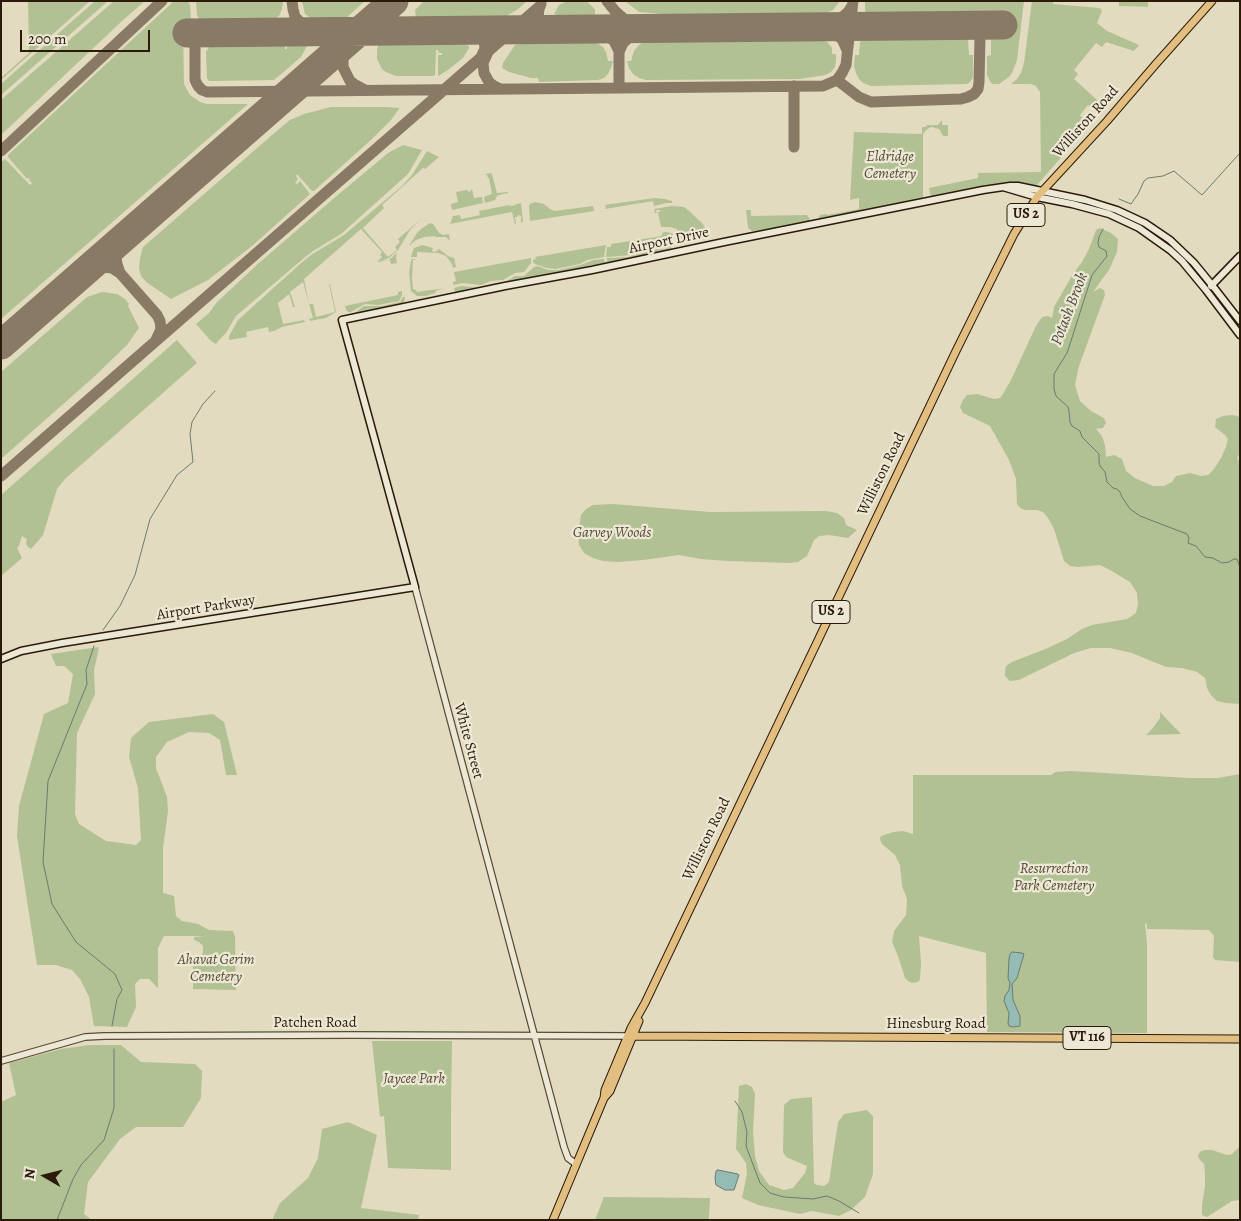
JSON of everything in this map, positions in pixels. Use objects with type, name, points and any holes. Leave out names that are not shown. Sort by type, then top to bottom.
[{"type":"main road","name":"Williston Road","points":[[553,1220],[604,1098],[610,1091],[644,1003],[956,351],[1014,234],[1040,194],[1212,1]]},
{"type":"main road","name":"Airport Drive","points":[[342,320],[1002,187],[1018,186],[1040,194]]},
{"type":"main road","points":[[1040,194],[1097,203],[1145,223],[1170,240],[1194,263],[1240,321]]},
{"type":"main road","points":[[1040,194],[1109,214],[1139,228],[1152,237],[1182,261],[1240,335]]},
{"type":"main road","points":[[1089,208],[1097,203]]},
{"type":"main road","points":[[1206,290],[1240,256]]},
{"type":"main road","name":"White Street","points":[[342,320],[415,588]]},
{"type":"main road","name":"Airport Parkway","points":[[1,659],[21,651],[62,643],[415,588]]},
{"type":"main road","name":"Hinesburg Road","points":[[630,1036],[1240,1039]]},
{"type":"street","name":"White Street","points":[[415,588],[564,1147],[568,1158],[576,1164]]},
{"type":"street","name":"Patchen Road","points":[[1,1060],[84,1037],[104,1036],[630,1036]]},
{"type":"green space","points":[[28,1],[90,1],[1,80],[29,53]]},
{"type":"green space","points":[[95,1],[108,1],[1,95],[1,84]]},
{"type":"green space","points":[[114,1],[145,1],[1,135],[1,100]]},
{"type":"green space","points":[[174,1],[188,1],[190,5],[191,19],[189,22],[183,23],[184,84],[190,95],[200,102],[207,104],[248,104],[1,319],[1,162],[5,159],[30,185],[32,183],[30,179],[27,179],[8,155]]},
{"type":"green space","points":[[196,1],[282,1],[283,3],[279,16],[270,21],[201,22],[197,15]]},
{"type":"green space","points":[[302,1],[365,1],[346,18],[337,20],[312,19],[305,14]]},
{"type":"green space","points":[[424,1],[527,1],[505,17],[491,19],[416,19],[415,10]]},
{"type":"green space","points":[[567,1],[586,1],[593,7],[595,14],[593,17],[567,18],[554,14],[559,5]]},
{"type":"green space","points":[[625,1],[840,1],[833,10],[821,15],[673,15],[639,12]]},
{"type":"green space","points":[[865,1],[1024,1],[1017,60],[1012,73],[999,84],[992,84],[987,75],[987,56],[991,55],[991,36],[1003,36],[1002,14],[870,15],[865,11]]},
{"type":"green space","points":[[1032,1],[1053,1],[1053,4],[1100,8],[1102,11],[1097,23],[1107,31],[1139,45],[1134,51],[1106,42],[1102,47],[1096,43],[1074,70],[1078,74],[1074,79],[1106,108],[1100,115],[1088,105],[1080,115],[1085,121],[1072,145],[1037,185],[991,185],[931,197],[929,188],[978,178],[978,173],[1041,172],[1040,92],[1036,86],[1031,84],[1011,84],[1021,73],[1024,63]]},
{"type":"green space","points":[[1119,1],[1148,1],[1148,7],[1119,6]]},
{"type":"green space","points":[[963,37],[968,41],[969,55],[973,55],[973,77],[967,84],[871,86],[863,83],[856,73],[854,66],[855,55],[859,55],[860,42],[863,39]]},
{"type":"green space","points":[[823,39],[828,43],[832,48],[832,54],[836,54],[835,67],[825,75],[800,79],[646,80],[633,74],[627,61],[631,61],[634,51],[638,46],[644,41],[649,40]]},
{"type":"green space","points":[[594,41],[603,47],[608,61],[613,61],[608,74],[598,80],[539,82],[538,78],[509,72],[502,68],[503,63],[515,45],[530,42]]},
{"type":"green space","points":[[456,42],[469,46],[469,48],[463,58],[438,76],[438,55],[442,55],[442,53],[439,53],[438,50],[436,50],[435,75],[433,76],[396,76],[382,69],[377,59],[379,43]]},
{"type":"green space","points":[[214,44],[285,44],[285,49],[287,49],[287,44],[307,44],[307,46],[301,57],[274,80],[209,81],[207,78],[206,52]]},
{"type":"green space","points":[[331,107],[386,107],[399,109],[372,139],[314,191],[297,174],[298,179],[295,183],[297,184],[300,181],[310,194],[252,246],[208,280],[171,299],[146,282],[141,276],[139,268],[143,247],[290,120]]},
{"type":"green space","name":"Eldridge Cemetery","points":[[942,120],[942,125],[948,125],[948,136],[943,136],[939,129],[931,127],[923,134],[923,199],[871,210],[868,208],[868,210],[819,220],[820,215],[859,209],[859,198],[850,200],[854,132],[922,134],[922,127],[938,125]]},
{"type":"green space","points":[[403,145],[422,150],[408,174],[341,234],[304,258],[236,316],[226,333],[216,344],[211,341],[196,324],[209,313],[217,302],[333,199],[388,153]]},
{"type":"green space","points":[[427,151],[439,157],[425,169],[423,168],[382,205],[384,208],[363,228],[388,257],[397,250],[395,247],[400,242],[398,239],[421,219],[410,230],[398,250],[389,258],[381,261],[389,260],[397,253],[397,263],[391,264],[390,260],[377,262],[382,257],[380,255],[382,252],[361,229],[304,279],[309,303],[303,282],[290,292],[295,307],[293,307],[289,294],[278,303],[283,324],[304,320],[305,322],[269,332],[268,327],[246,332],[247,337],[229,340],[229,336],[238,320],[311,255],[344,235],[402,186],[412,175]]},
{"type":"green space","points":[[491,173],[497,193],[508,193],[499,195],[495,200],[485,203],[484,197],[492,194],[489,178],[485,174]]},
{"type":"green space","points":[[472,189],[474,198],[482,197],[483,203],[452,210],[451,204],[458,202],[456,192],[466,190],[470,192]]},
{"type":"green space","points":[[655,198],[672,201],[672,203],[654,206],[653,201],[605,209],[606,206],[604,205]]},
{"type":"green space","points":[[535,202],[544,204],[555,211],[593,206],[594,211],[530,221],[529,206]]},
{"type":"green space","points":[[521,203],[523,222],[519,223],[521,222],[521,216],[518,215],[515,217],[515,224],[512,212],[450,224],[453,216],[460,215],[461,219],[480,215],[479,211]]},
{"type":"green space","points":[[672,206],[684,207],[702,223],[710,235],[677,242],[677,229],[661,227],[658,212],[660,210],[656,210],[657,213],[655,213],[654,209]]},
{"type":"green space","points":[[746,210],[751,210],[751,216],[807,215],[811,221],[776,229],[752,231],[748,228]]},
{"type":"green space","points":[[430,223],[433,224],[439,233],[443,235],[449,234],[450,241],[446,237],[424,237],[416,240],[409,246],[417,233]]},
{"type":"green space","points":[[1100,228],[1118,239],[1117,252],[1109,270],[1093,292],[1100,288],[1104,290],[1105,295],[1079,366],[1075,385],[1080,401],[1091,411],[1104,418],[1106,423],[1103,428],[1096,429],[1102,436],[1106,457],[1114,455],[1122,459],[1126,471],[1135,478],[1153,486],[1164,486],[1172,482],[1176,476],[1190,473],[1201,476],[1208,475],[1221,458],[1228,439],[1215,427],[1216,419],[1232,415],[1240,418],[1240,453],[1237,458],[1240,463],[1240,704],[1217,701],[1207,688],[1205,678],[1197,672],[1182,668],[1166,667],[1132,653],[1110,648],[1091,648],[1074,653],[1019,680],[1010,681],[1005,676],[1006,666],[1012,662],[1048,648],[1092,625],[1127,619],[1136,613],[1138,604],[1137,593],[1130,582],[1110,570],[1100,565],[1070,566],[1064,561],[1054,529],[1048,518],[1043,512],[1025,510],[1017,504],[1016,479],[1009,460],[990,426],[963,413],[960,407],[967,395],[977,394],[994,399],[1000,398],[1011,380],[1036,326],[1042,317],[1048,316],[1052,318],[1054,307],[1082,262],[1096,230]]},
{"type":"green space","points":[[662,233],[673,234],[672,246],[631,255],[606,257],[607,247],[611,247],[611,244],[662,236]]},
{"type":"green space","points":[[422,245],[433,248],[432,251],[435,252],[439,249],[454,258],[456,267],[453,268],[454,272],[531,258],[531,263],[524,272],[515,273],[503,280],[491,281],[481,285],[463,283],[453,285],[453,282],[456,281],[452,264],[446,256],[438,253],[417,252],[417,257],[411,257],[414,248]]},
{"type":"green space","points":[[606,245],[604,257],[587,260],[580,264],[555,269],[533,262],[536,259],[535,257]]},
{"type":"green space","points":[[671,247],[671,250],[607,263],[607,258],[628,257]]},
{"type":"green space","points":[[412,259],[416,260],[413,260],[413,289],[417,292],[445,288],[426,296],[417,296],[411,291],[409,272]]},
{"type":"green space","points":[[604,259],[605,263],[481,288],[505,282],[515,276],[524,276],[534,267],[538,266],[548,270],[558,270],[581,265],[593,260]]},
{"type":"green space","points":[[330,284],[336,312],[326,318],[310,321],[309,319],[313,318],[309,304],[313,304],[316,317],[335,312]]},
{"type":"green space","points":[[462,286],[481,288],[457,293],[454,288]]},
{"type":"green space","points":[[402,291],[399,301],[378,305],[365,304],[351,312],[346,310],[345,306],[398,295],[398,292]]},
{"type":"green space","points":[[102,292],[117,294],[125,299],[139,328],[127,345],[95,376],[1,459],[1,372],[87,297]]},
{"type":"green space","points":[[405,297],[404,302],[400,305],[348,315],[353,314],[364,306],[382,306],[400,302]]},
{"type":"green space","points":[[177,340],[197,363],[65,479],[57,489],[43,535],[31,549],[27,546],[27,539],[22,536],[17,548],[22,558],[1,576],[1,495]]},
{"type":"green space","name":"Garvey Woods","points":[[613,504],[710,512],[825,511],[837,513],[844,518],[846,525],[857,530],[848,538],[829,535],[819,536],[814,540],[807,556],[798,562],[790,563],[727,561],[679,555],[618,562],[603,561],[584,553],[579,545],[578,534],[581,515],[593,505]]},
{"type":"green space","name":"Ahavat Gerim Cemetery","points":[[99,647],[94,671],[95,694],[77,733],[75,814],[79,824],[106,841],[136,845],[141,840],[138,788],[129,757],[131,738],[149,722],[213,714],[224,722],[237,775],[226,775],[220,740],[209,733],[189,732],[167,742],[156,757],[156,768],[167,797],[168,811],[163,848],[163,893],[174,896],[176,916],[182,921],[198,924],[209,930],[233,931],[235,937],[236,990],[193,989],[193,963],[194,960],[202,956],[203,951],[203,946],[194,940],[194,937],[206,936],[164,936],[158,948],[158,988],[149,979],[140,979],[135,984],[136,1007],[127,1027],[94,1026],[89,997],[80,979],[72,970],[56,965],[37,965],[17,836],[19,806],[44,714],[68,703],[73,674],[64,666],[56,666],[51,654]]},
{"type":"green space","points":[[1160,712],[1181,734],[1146,735],[1160,718]]},
{"type":"green space","name":"Resurrection Park Cemetery","points":[[1071,771],[1189,778],[1218,778],[1240,774],[1240,962],[1215,960],[1213,957],[1214,936],[1209,930],[1147,929],[1147,924],[1145,923],[1147,944],[1147,1033],[987,1032],[986,953],[919,936],[920,979],[918,982],[912,983],[905,978],[892,942],[894,931],[906,915],[907,899],[902,886],[900,865],[895,855],[882,844],[880,839],[881,836],[893,832],[903,831],[913,834],[913,775],[1051,775],[1055,772]]},
{"type":"green space","name":"Jaycee Park","points":[[372,1041],[452,1041],[451,1170],[388,1168],[384,1116],[380,1117]]},
{"type":"green space","points":[[90,1045],[121,1045],[141,1062],[195,1064],[202,1071],[201,1098],[183,1127],[136,1127],[120,1139],[88,1182],[84,1214],[92,1220],[1,1220],[1,1102],[16,1095],[9,1063],[61,1049]]},
{"type":"green space","points":[[746,1084],[752,1087],[755,1094],[753,1131],[755,1156],[759,1171],[769,1185],[784,1190],[793,1188],[805,1173],[807,1166],[786,1157],[783,1152],[784,1105],[791,1099],[812,1097],[814,1183],[824,1186],[829,1182],[838,1122],[844,1114],[867,1110],[873,1116],[873,1174],[865,1197],[851,1210],[839,1216],[812,1211],[800,1214],[758,1205],[742,1198],[747,1174],[746,1163],[736,1149],[739,1086]]},
{"type":"green space","points":[[348,1122],[377,1135],[361,1208],[419,1215],[418,1220],[272,1220],[280,1203],[308,1178],[318,1158],[322,1129]]},
{"type":"green space","points":[[1240,1146],[1240,1200],[1232,1201],[1207,1217],[1202,1215],[1205,1173],[1204,1164],[1198,1155],[1201,1151],[1206,1150],[1227,1155],[1232,1154]]},
{"type":"green space","points":[[604,1197],[710,1198],[709,1217],[708,1220],[595,1220]]},
{"type":"water","points":[[1012,952],[1024,954],[1017,978],[1012,984],[1013,1000],[1020,1016],[1020,1026],[1013,1027],[1008,1024],[1009,1013],[1004,1001],[1009,990],[1009,959]]},
{"type":"water","points":[[716,1171],[739,1175],[734,1190],[725,1190],[716,1185],[715,1178]]},
{"type":"waterway","name":"Potash Brook","points":[[1119,199],[1131,204],[1144,181],[1148,178],[1163,176],[1174,171],[1202,195],[1240,153]]},
{"type":"waterway","name":"Potash Brook","points":[[1103,229],[1098,243],[1099,247],[1106,251],[1107,256],[1092,275],[1067,353],[1054,374],[1056,396],[1068,407],[1072,426],[1080,431],[1082,437],[1099,454],[1100,466],[1105,472],[1107,482],[1120,492],[1130,509],[1140,516],[1187,534],[1189,538],[1188,543],[1196,546],[1205,557],[1213,558],[1222,563],[1237,559],[1240,567]]},
{"type":"waterway","points":[[103,630],[120,606],[135,575],[150,519],[177,475],[193,462],[190,434],[192,422],[203,404],[215,391]]},
{"type":"waterway","points":[[94,646],[86,670],[87,684],[48,781],[43,862],[52,904],[76,942],[115,974],[122,990],[117,999],[112,1026]]},
{"type":"waterway","points":[[57,1220],[73,1179],[81,1165],[104,1140],[114,1108],[114,1049]]},
{"type":"waterway","points":[[735,1101],[742,1112],[747,1132],[746,1146],[760,1183],[770,1193],[784,1197],[813,1199],[827,1196],[859,1213]]},
{"type":"taxiway","points":[[1,151],[162,1]]},
{"type":"taxiway","points":[[292,1],[295,17],[312,32]]},
{"type":"taxiway","points":[[607,1],[619,20],[619,88]]},
{"type":"taxiway","points":[[209,33],[199,37],[195,43],[195,80],[198,86],[207,92],[823,86],[837,80],[846,65],[853,1]]},
{"type":"taxiway","points":[[541,4],[538,17],[540,22],[550,29]]},
{"type":"taxiway","points":[[510,29],[516,27],[540,6]]},
{"type":"taxiway","points":[[847,50],[842,39],[827,29],[805,27],[832,23],[839,20],[852,6]]},
{"type":"taxiway","points":[[616,12],[632,23],[651,27]]},
{"type":"taxiway","points":[[837,80],[859,97],[871,102],[961,99],[968,97],[978,89],[980,37],[974,28],[958,25]]},
{"type":"taxiway","points":[[849,37],[857,28],[876,26]]},
{"type":"taxiway","points":[[1,476],[516,27]]},
{"type":"taxiway","points":[[619,52],[623,43],[632,35],[655,28]]},
{"type":"taxiway","points":[[466,30],[477,33],[484,40],[485,49],[481,57]]},
{"type":"taxiway","points":[[588,30],[609,37],[614,41],[619,51]]},
{"type":"taxiway","points":[[350,40],[343,56],[343,67],[350,81],[365,90]]},
{"type":"taxiway","points":[[488,52],[483,63],[484,73],[489,82],[500,89]]},
{"type":"taxiway","points":[[794,86],[794,147]]},
{"type":"taxiway","points":[[120,273],[116,258],[123,242],[132,231]]},
{"type":"taxiway","points":[[80,276],[103,267],[112,268],[120,273],[157,315],[161,329],[156,340]]},
{"type":"runway","points":[[1,345],[394,1]]},
{"type":"runway","points":[[187,33],[1003,25]]}]
